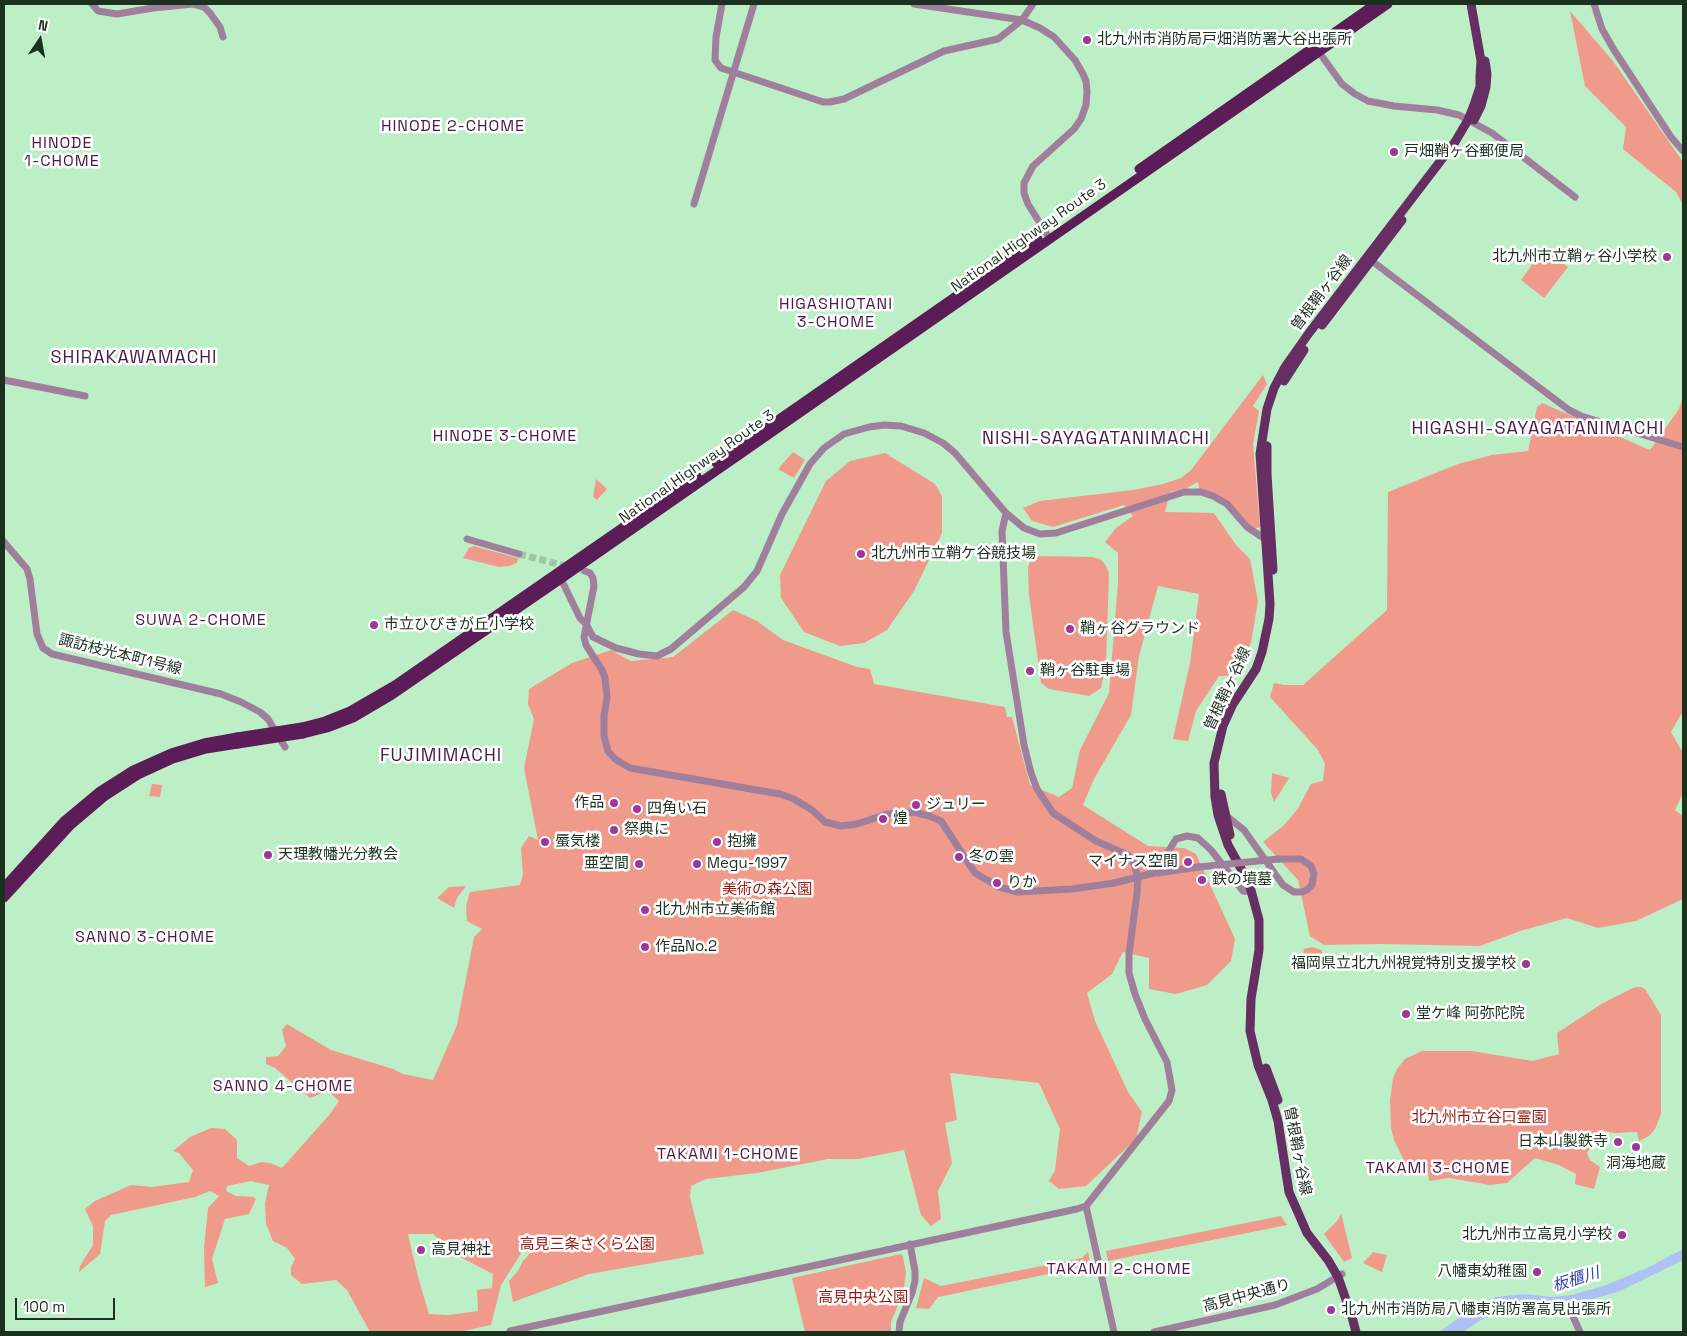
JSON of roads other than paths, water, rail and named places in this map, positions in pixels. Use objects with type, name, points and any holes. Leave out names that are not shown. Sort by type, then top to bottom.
[{"type":"highway","name":"National Highway Route 3","points":[[4,898],[71,815],[100,791],[133,770],[171,753],[204,743],[327,728],[353,718],[392,695],[561,579],[1316,49],[1375,4]]},
{"type":"highway","name":"National Highway Route 3","points":[[303,731],[350,711],[395,685],[1316,49],[1388,4]]},
{"type":"highway","name":"National Highway Route 3","points":[[4,887],[45,848]]},
{"type":"main road","name":"曽根鞘ヶ谷線","points":[[1470,4],[1480,60],[1480,87],[1470,121]]},
{"type":"main road","name":"曽根鞘ヶ谷線","points":[[1356,1332],[1340,1276],[1307,1234],[1292,1201],[1286,1178],[1278,1121],[1253,1049],[1250,1031],[1250,1005],[1260,940],[1259,920],[1249,883],[1228,845],[1218,815],[1215,797],[1214,763],[1223,726],[1233,704],[1256,669],[1267,633],[1270,604],[1260,454],[1267,408],[1274,388],[1285,367],[1369,258],[1481,106],[1487,74],[1476,4]]},
{"type":"main road","name":"曽根鞘ヶ谷線","points":[[1360,1332],[1350,1291],[1315,1238],[1295,1194],[1280,1108],[1274,1086],[1264,1064],[1256,1031],[1256,1000],[1265,951],[1265,919],[1255,881],[1234,843],[1224,814],[1221,797],[1220,764],[1234,714],[1261,671],[1275,620],[1276,604],[1266,454],[1272,410],[1287,374],[1369,258]]},
{"type":"street","points":[[92,4],[98,11],[117,14],[193,4],[204,7],[210,13],[220,27],[224,37]]},
{"type":"street","points":[[722,4],[716,37],[715,60],[721,68],[823,102],[844,99],[944,51],[998,39],[1022,20],[1033,4]]},
{"type":"street","points":[[694,204],[754,4]]},
{"type":"street","points":[[914,4],[1022,20],[1040,28],[1062,45],[1075,60],[1086,81],[1086,105],[1081,119],[1074,129],[1033,166],[1024,182],[1024,193],[1028,204],[1047,235]]},
{"type":"street","points":[[1360,15],[1363,4]]},
{"type":"street","points":[[1594,4],[1602,29],[1614,50],[1670,137],[1683,151]]},
{"type":"street","points":[[1316,49],[1342,84],[1368,102],[1437,110],[1459,115],[1492,133],[1575,197]]},
{"type":"street","points":[[1369,258],[1569,410],[1580,416],[1683,447]]},
{"type":"street","points":[[4,380],[85,396]]},
{"type":"street","points":[[561,579],[580,618],[586,624],[593,637],[616,648],[639,654],[657,656],[671,650],[744,587],[757,571],[782,514],[810,464],[824,448],[844,434],[884,425],[901,426],[924,432],[943,443],[955,453],[1006,513],[1024,528],[1040,534],[1056,533],[1184,492],[1201,492],[1227,504],[1247,527],[1265,538]]},
{"type":"street","points":[[510,1332],[1086,1206],[1169,1101],[1172,1090],[1167,1062],[1138,1003],[1129,973],[1129,954],[1138,877],[1134,864],[1128,855],[1096,841],[1053,813],[1037,789],[1031,773],[1024,745],[1006,632],[1002,531],[1006,513]]},
{"type":"street","points":[[466,539],[519,554]]},
{"type":"street","name":"諏訪枝光本町1号線","points":[[4,542],[27,569],[37,634],[44,648],[52,654],[221,694],[260,712],[268,719],[285,747]]},
{"type":"street","points":[[585,571],[590,573],[593,578],[594,586],[584,637],[586,645],[602,670],[606,686],[604,736],[608,751],[615,759],[630,768],[780,794],[794,799],[812,810],[825,822],[841,826],[857,824],[887,814],[914,812],[929,816],[941,821],[975,873],[999,887],[1018,892],[1072,889],[1114,883],[1157,873],[1199,867],[1278,859],[1301,859],[1311,866],[1314,874],[1312,885],[1302,892],[1294,892],[1283,885],[1244,830],[1224,814]]},
{"type":"street","points":[[1157,873],[1176,839],[1187,836],[1198,838],[1243,891],[1252,892]]},
{"type":"street","points":[[1086,1206],[1114,1332]]},
{"type":"street","points":[[899,1332],[900,1322],[915,1281],[910,1244]]},
{"type":"street","name":"高見中央通り","points":[[1154,1332],[1275,1305],[1302,1296],[1340,1276]]},
{"type":"street","points":[[1570,1310],[1580,1332]]},
{"type":"water","points":[[1683,1249],[1683,1260],[1620,1291],[1559,1309],[1523,1309],[1496,1313],[1463,1332],[1439,1332],[1480,1303],[1496,1297],[1525,1294],[1552,1297],[1572,1295],[1606,1285],[1647,1268]]},
{"type":"tunnel","points":[[519,554],[585,571]]},
{"type":"place","name":"北九州市消防局戸畑消防署大谷出張所","points":[[1087,40]]},
{"type":"place","name":"戸畑鞘ヶ谷郵便局","points":[[1394,152]]},
{"type":"place","name":"北九州市立鞘ヶ谷小学校","points":[[1667,257]]},
{"type":"place","name":"北九州市立鞘ケ谷競技場","points":[[861,554]]},
{"type":"place","name":"市立ひびきが丘小学校","points":[[374,625]]},
{"type":"place","name":"鞘ヶ谷グラウンド","points":[[1070,629]]},
{"type":"place","name":"鞘ヶ谷駐車場","points":[[1030,671]]},
{"type":"place","name":"作品","points":[[614,803]]},
{"type":"place","name":"ジュリー","points":[[916,805]]},
{"type":"place","name":"四角い石","points":[[637,809]]},
{"type":"place","name":"煌","points":[[883,819]]},
{"type":"place","name":"祭典に","points":[[614,830]]},
{"type":"place","name":"蜃気楼","points":[[545,842]]},
{"type":"place","name":"抱擁","points":[[717,842]]},
{"type":"place","name":"天理教幡光分教会","points":[[268,855]]},
{"type":"place","name":"冬の雲","points":[[959,857]]},
{"type":"place","name":"マイナス空間","points":[[1188,862]]},
{"type":"place","name":"亜空間","points":[[639,864]]},
{"type":"place","name":"Megu-1997","points":[[697,864]]},
{"type":"place","name":"鉄の墳墓","points":[[1202,880]]},
{"type":"place","name":"りか","points":[[997,883]]},
{"type":"place","name":"北九州市立美術館","points":[[645,910]]},
{"type":"place","name":"作品No.2","points":[[645,947]]},
{"type":"place","name":"福岡県立北九州視覚特別支援学校","points":[[1526,964]]},
{"type":"place","name":"堂ケ峰 阿弥陀院","points":[[1406,1014]]},
{"type":"place","name":"日本山製鉄寺","points":[[1618,1142]]},
{"type":"place","name":"洞海地蔵","points":[[1636,1147]]},
{"type":"place","name":"北九州市立高見小学校","points":[[1622,1235]]},
{"type":"place","name":"高見神社","points":[[421,1250]]},
{"type":"place","name":"八幡東幼稚園","points":[[1537,1272]]},
{"type":"place","name":"北九州市消防局八幡東消防署高見出張所","points":[[1331,1310]]},
{"type":"district","name":"HINODE 2-CHOME","points":[[453,127]]},
{"type":"district","name":"HINODE 1-CHOME","points":[[62,153]]},
{"type":"district","name":"HIGASHIOTANI 3-CHOME","points":[[836,314]]},
{"type":"district","name":"SHIRAKAWAMACHI","points":[[134,358]]},
{"type":"district","name":"HIGASHI-SAYAGATANIMACHI","points":[[1538,429]]},
{"type":"district","name":"HINODE 3-CHOME","points":[[505,437]]},
{"type":"district","name":"NISHI-SAYAGATANIMACHI","points":[[1096,439]]},
{"type":"district","name":"SUWA 2-CHOME","points":[[201,621]]},
{"type":"district","name":"FUJIMIMACHI","points":[[441,756]]},
{"type":"district","name":"SANNO 3-CHOME","points":[[145,938]]},
{"type":"district","name":"SANNO 4-CHOME","points":[[283,1087]]},
{"type":"district","name":"TAKAMI 1-CHOME","points":[[728,1155]]},
{"type":"district","name":"TAKAMI 3-CHOME","points":[[1438,1169]]},
{"type":"district","name":"TAKAMI 2-CHOME","points":[[1119,1270]]},
{"type":"park label","name":"美術の森公園","points":[[767,890]]},
{"type":"park label","name":"北九州市立谷口霊園","points":[[1479,1118]]},
{"type":"park label","name":"高見三条さくら公園","points":[[587,1245]]},
{"type":"park label","name":"高見中央公園","points":[[863,1298]]},
{"type":"water label","name":"板櫃川","points":[[1576,1280]]}]
